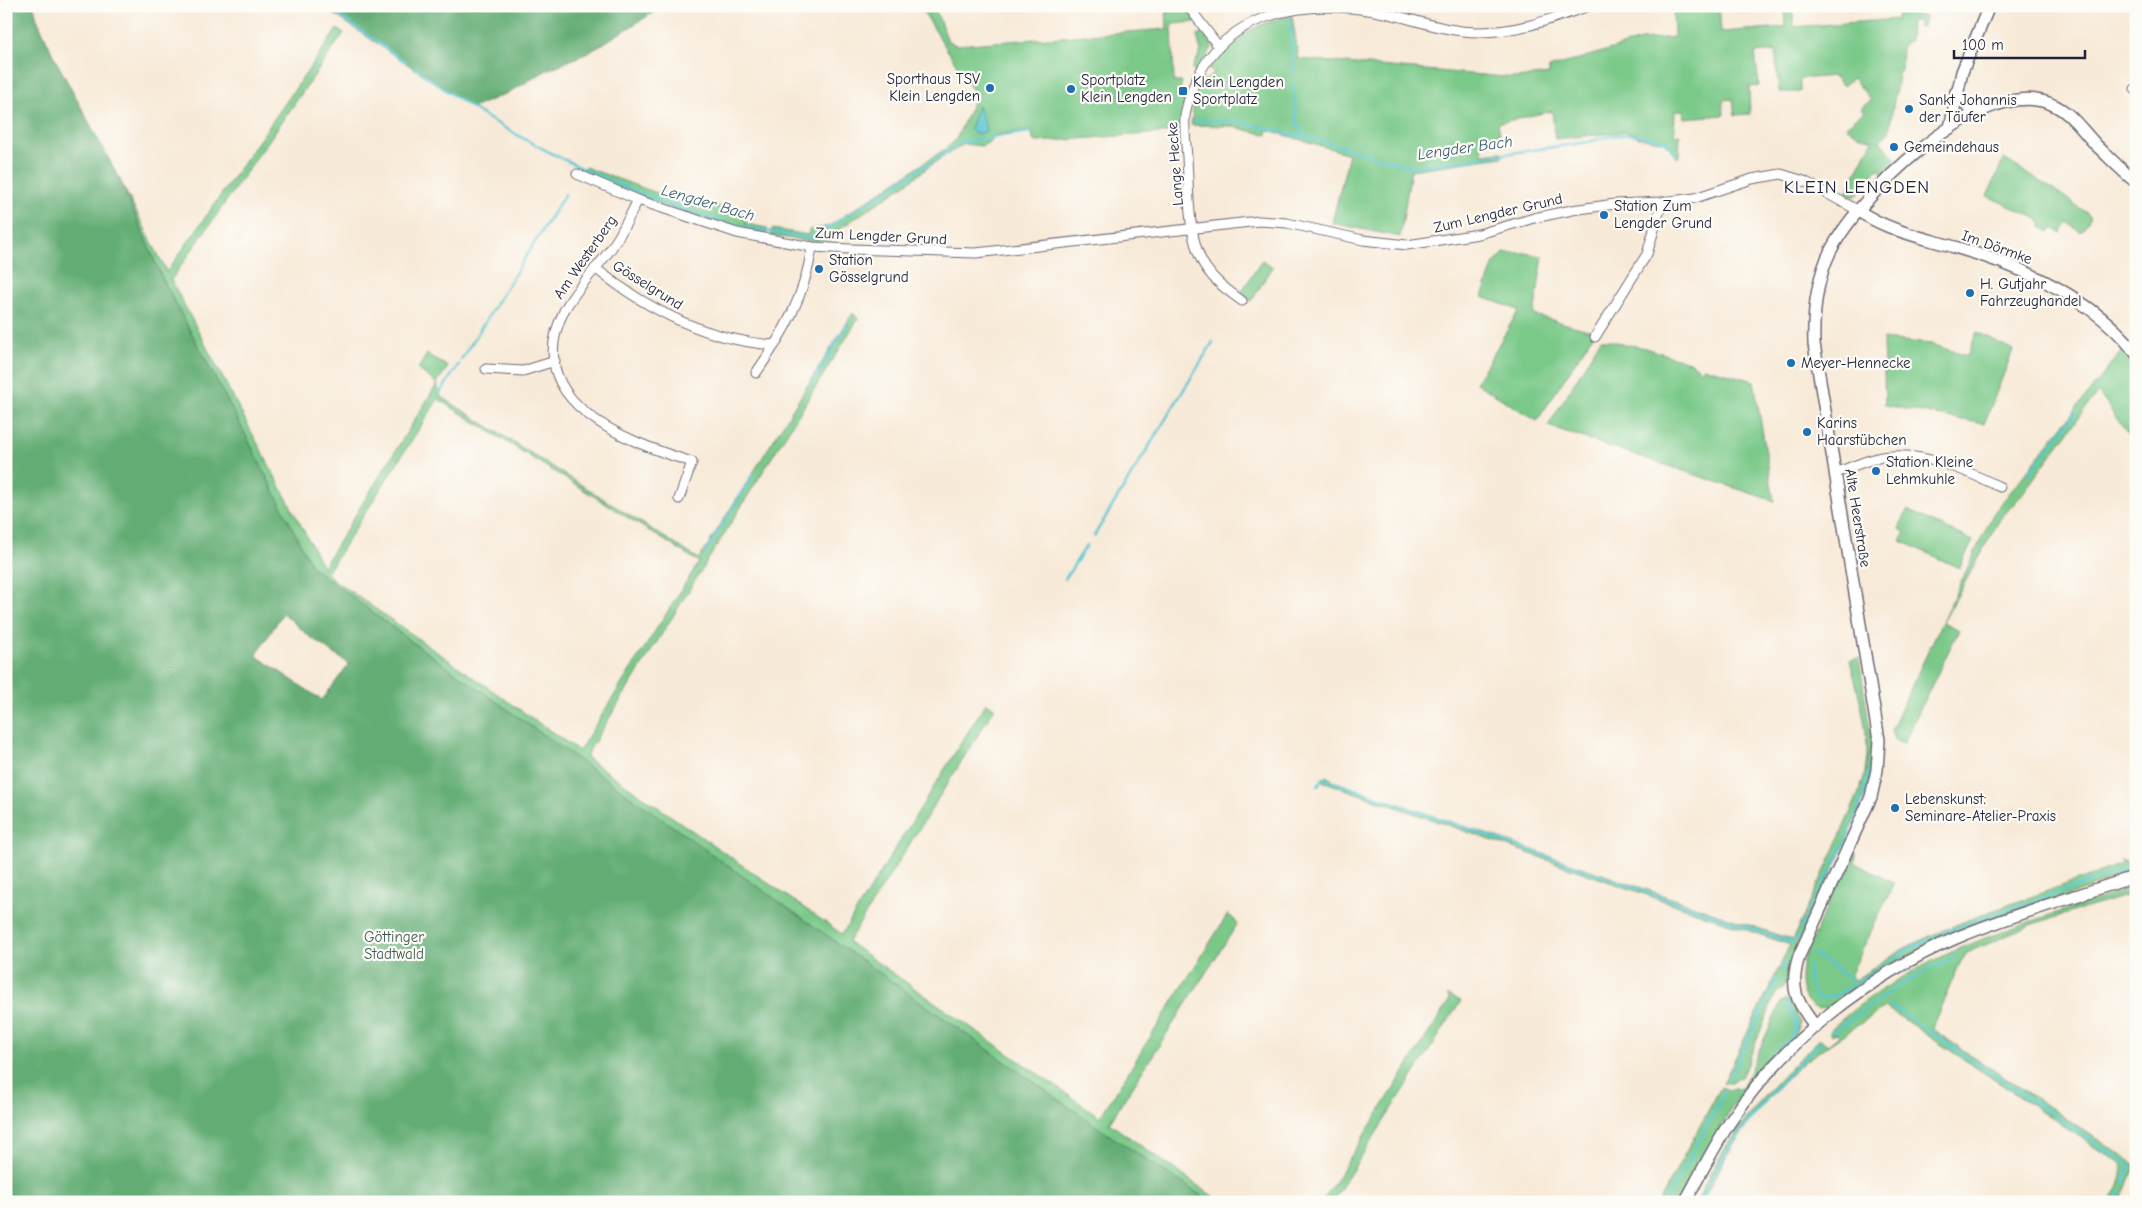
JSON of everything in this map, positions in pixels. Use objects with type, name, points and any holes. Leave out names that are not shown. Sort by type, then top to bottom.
[{"type":"main road","points":[[1950,128],[1956,92],[1972,43],[1989,6]]},
{"type":"main road","points":[[1956,92],[1966,106],[1977,112]]},
{"type":"main road","name":"Alte Heerstraße","points":[[1816,1027],[1801,1008],[1796,996],[1794,972],[1799,956],[1873,791],[1878,770],[1879,740],[1816,361],[1814,309],[1820,279],[1830,252],[1858,211],[1874,192],[1899,168],[1950,128],[1977,112],[1998,104],[2030,100],[2058,107],[2074,120],[2136,182]]},
{"type":"main road","name":"Im Dörmke","points":[[1858,211],[1885,225],[1980,255],[2043,281],[2100,317],[2136,353]]},
{"type":"main road","points":[[1685,1202],[1736,1114],[1775,1066],[1836,1009],[1885,974],[1934,948],[1992,924],[2136,876]]},
{"type":"street","points":[[1188,6],[1219,47]]},
{"type":"street","name":"Lange Hecke","points":[[1193,228],[1185,116],[1188,100],[1200,71],[1219,47],[1254,20],[1292,9],[1317,7],[1357,8],[1385,13],[1435,27],[1480,32],[1540,24],[1589,6]]},
{"type":"street","name":"Zum Lengder Grund","points":[[577,174],[638,200],[737,233],[812,246],[909,253],[976,254],[1023,250],[1240,222],[1287,223],[1363,240],[1407,245],[1479,234],[1565,211],[1615,204],[1662,202],[1695,198],[1752,179],[1781,174],[1804,181],[1858,211]]},
{"type":"street","name":"Am Westerberg","points":[[638,200],[620,236],[564,311],[554,343],[555,361],[557,374],[565,391],[578,407],[598,421],[641,445],[692,462],[679,499]]},
{"type":"street","points":[[1596,337],[1647,254],[1662,202]]},
{"type":"street","points":[[1193,228],[1199,254],[1205,267],[1218,282],[1242,301]]},
{"type":"street","points":[[756,373],[775,345],[800,298],[810,267],[812,246]]},
{"type":"street","name":"Gösselgrund","points":[[595,268],[640,300],[679,321],[718,336],[775,345]]},
{"type":"street","points":[[486,369],[523,371],[555,361]]},
{"type":"street","points":[[1835,473],[1884,457],[1913,457],[1951,467],[2000,487]]},
{"type":"green space","name":"Göttinger Stadtwald","points":[[6,6],[34,6],[37,19],[53,55],[119,178],[162,278],[243,430],[312,567],[412,642],[1103,1131],[1211,1202],[6,1202]],"holes":[[[283,613],[310,637],[349,664],[322,700],[258,657],[257,654]]]},
{"type":"green space","points":[[322,6],[664,6],[588,53],[547,70],[510,92],[472,108]]},
{"type":"green space","name":"Sportplatz Klein Lengden","points":[[920,6],[934,6],[948,41],[956,45],[1167,29],[1166,6],[1185,6],[1196,22],[1172,24],[1174,82],[1182,82],[1179,93],[1183,93],[1185,98],[1181,128],[1174,132],[1037,142],[1033,140],[1032,131],[995,135],[991,141],[982,146],[964,144],[939,159],[832,234],[833,241],[817,240],[817,242],[771,236],[772,229],[808,235],[809,230],[829,226],[948,147],[956,139],[976,96]]},
{"type":"green space","points":[[1673,6],[1719,6],[1721,32],[1785,27],[1784,6],[1792,6],[1794,27],[1897,19],[1898,12],[1925,17],[1923,27],[1919,28],[1919,21],[1911,21],[1910,40],[1902,46],[1901,70],[1898,75],[1889,132],[1880,141],[1897,160],[1882,172],[1878,169],[1855,197],[1845,195],[1873,140],[1860,136],[1846,126],[1864,112],[1861,108],[1871,100],[1853,78],[1843,86],[1834,76],[1800,79],[1800,92],[1779,92],[1775,51],[1755,53],[1759,86],[1749,87],[1750,114],[1735,115],[1733,99],[1723,100],[1724,115],[1684,118],[1683,110],[1675,111],[1674,135],[1680,135],[1679,157],[1676,157],[1665,142],[1637,137],[1637,134],[1625,132],[1555,139],[1552,111],[1498,123],[1500,134],[1481,137],[1482,154],[1502,152],[1502,157],[1411,170],[1400,237],[1332,223],[1349,154],[1268,130],[1267,135],[1230,126],[1191,125],[1194,101],[1204,79],[1206,80],[1214,72],[1208,69],[1216,59],[1225,49],[1245,34],[1279,19],[1292,16],[1299,59],[1517,78],[1549,74],[1549,68],[1641,40],[1674,37]]},
{"type":"green space","points":[[337,29],[344,33],[171,280],[323,567],[437,384],[418,369],[427,354],[448,367],[437,383],[440,396],[699,559],[853,313],[858,319],[587,754],[587,758],[842,934],[986,703],[995,708],[848,942],[1100,1117],[1228,914],[1238,923],[1109,1123],[1221,1202],[1211,1202],[1103,1131],[412,642],[312,567],[243,430],[162,278],[119,178],[167,272]],"holes":[[[438,399],[699,562],[579,751],[334,580],[327,573]]]},
{"type":"green space","points":[[1203,33],[1211,43],[1212,48],[1195,73],[1192,69],[1201,51],[1197,36]]},
{"type":"green space","points":[[2004,159],[2059,193],[2091,216],[2081,232],[2067,223],[2061,233],[2052,228],[2050,232],[2040,226],[2042,223],[2036,218],[1987,196]]},
{"type":"green space","points":[[585,167],[690,205],[748,208],[746,224],[767,228],[766,235],[718,223],[648,200],[579,172]]},
{"type":"green space","points":[[1504,253],[1525,253],[1543,256],[1534,315],[1595,332],[1537,421],[1476,383],[1519,310],[1482,297],[1494,263]]},
{"type":"green space","points":[[1262,260],[1273,267],[1251,301],[1240,294]]},
{"type":"green space","points":[[1977,332],[2013,350],[1984,424],[1885,405],[1883,339],[1931,344],[1967,356]]},
{"type":"green space","points":[[1601,339],[1645,348],[1692,363],[1701,371],[1703,367],[1754,381],[1774,501],[1548,426]]},
{"type":"green space","points":[[2125,347],[2136,361],[2136,440],[2129,436],[2098,392],[2019,498],[2000,519],[1943,622],[1959,630],[1903,744],[1894,740],[1891,730],[1993,514]]},
{"type":"green space","points":[[1907,510],[1973,541],[1959,568],[1901,541],[1905,532],[1899,529]]},
{"type":"green space","points":[[1859,658],[1873,750],[1868,789],[1844,847],[1796,948],[1788,971],[1787,982],[1775,995],[1742,1076],[1732,1083],[1723,1083],[1790,945],[1322,781],[1326,776],[1336,782],[1792,940],[1833,852],[1863,780],[1867,740],[1850,660]]},
{"type":"green space","points":[[1852,851],[1856,853],[1855,863],[1894,883],[1850,976],[1855,980],[1887,958],[1933,935],[1986,913],[2121,864],[2120,860],[2130,862],[2136,860],[2136,871],[1924,948],[1859,984],[1830,1007],[1818,1009],[1811,1005],[1804,995],[1801,981],[1803,960]]},
{"type":"green space","points":[[2136,887],[2136,893],[2036,923],[1967,953],[1960,963],[1932,1027],[1936,1032],[2136,1165],[2119,1202],[2110,1202],[2121,1178],[2121,1164],[1885,1007],[1805,1061],[1779,1086],[1751,1119],[1728,1153],[1702,1202],[1697,1202],[1708,1179],[1735,1134],[1766,1094],[1820,1039],[1828,1045],[1839,1036],[1837,1033],[1831,1035],[1829,1031],[1862,1003],[1898,980],[1974,942]]},
{"type":"green space","points":[[1448,995],[1461,1001],[1332,1202],[1322,1202],[1449,1001]]},
{"type":"green space","points":[[1791,1001],[1800,1022],[1793,1039],[1757,1076],[1731,1109],[1679,1202],[1659,1202],[1721,1087],[1729,1090],[1742,1088],[1781,1002]]},
{"type":"water","points":[[978,106],[986,129],[985,132],[975,134],[970,129]]},
{"type":"waterway","name":"Lengder Bach","points":[[325,6],[406,62]]},
{"type":"waterway","points":[[1290,22],[1293,73]]},
{"type":"waterway","name":"Lengder Bach","points":[[414,68],[486,117],[515,134],[606,179],[669,204],[734,225],[812,238],[964,141],[1031,132]]},
{"type":"waterway","points":[[1293,83],[1297,123],[1303,136]]},
{"type":"waterway","name":"Lengder Bach","points":[[1195,121],[1250,124],[1304,136],[1412,167],[1589,142],[1618,135],[1638,135],[1667,142],[1675,154]]},
{"type":"waterway","points":[[461,360],[565,194]]},
{"type":"waterway","points":[[810,386],[847,325]]},
{"type":"waterway","points":[[1094,536],[1213,342]]},
{"type":"waterway","points":[[2133,360],[2136,364]]},
{"type":"waterway","points":[[440,393],[459,364]]},
{"type":"waterway","points":[[2028,475],[2076,413]]},
{"type":"waterway","points":[[704,555],[753,475]]},
{"type":"waterway","points":[[1065,579],[1087,545]]},
{"type":"waterway","points":[[1801,928],[1851,829],[1866,787],[1870,766]]},
{"type":"waterway","points":[[1318,786],[1323,778],[1792,943]]},
{"type":"waterway","points":[[1809,964],[1810,984],[1815,996],[1819,999],[1836,995],[1909,949],[1953,929],[2136,866]]},
{"type":"waterway","points":[[1796,940],[1798,935]]},
{"type":"waterway","points":[[1814,954],[1849,978]]},
{"type":"waterway","points":[[1833,1032],[1898,986],[1956,956]]},
{"type":"waterway","points":[[1781,971],[1785,963]]},
{"type":"waterway","points":[[1730,1078],[1777,979]]},
{"type":"waterway","points":[[1737,1098],[1764,1063],[1790,1039],[1796,1024],[1787,1003]]},
{"type":"waterway","points":[[1890,1005],[2127,1164],[2130,1167],[2124,1183]]},
{"type":"waterway","points":[[1699,1202],[1723,1157],[1752,1116],[1784,1078],[1820,1042]]},
{"type":"waterway","points":[[1665,1202],[1725,1092]]},
{"type":"waterway","points":[[2115,1202],[2120,1192]]},
{"type":"place","name":"Sporthaus TSV Klein Lengden","points":[[990,88]]},
{"type":"place","name":"Sportplatz Klein Lengden","points":[[1071,89]]},
{"type":"place","name":"Klein Lengden Sportplatz","points":[[1183,91]]},
{"type":"place","name":"Sankt Johannis der Täufer","points":[[1909,109]]},
{"type":"place","name":"Gemeindehaus","points":[[1894,147]]},
{"type":"place","name":"Station Zum Lengder Grund","points":[[1604,215]]},
{"type":"place","name":"Station Gösselgrund","points":[[819,269]]},
{"type":"place","name":"H. Gutjahr Fahrzeughandel","points":[[1970,293]]},
{"type":"place","name":"Meyer-Hennecke","points":[[1791,363]]},
{"type":"place","name":"Karins Haarstübchen","points":[[1807,432]]},
{"type":"place","name":"Station Kleine Lehmkuhle","points":[[1876,471]]},
{"type":"place","name":"Lebenskunst: Seminare-Atelier-Praxis","points":[[1895,808]]},
{"type":"district","name":"KLEIN LENGDEN","points":[[1857,187]]}]
